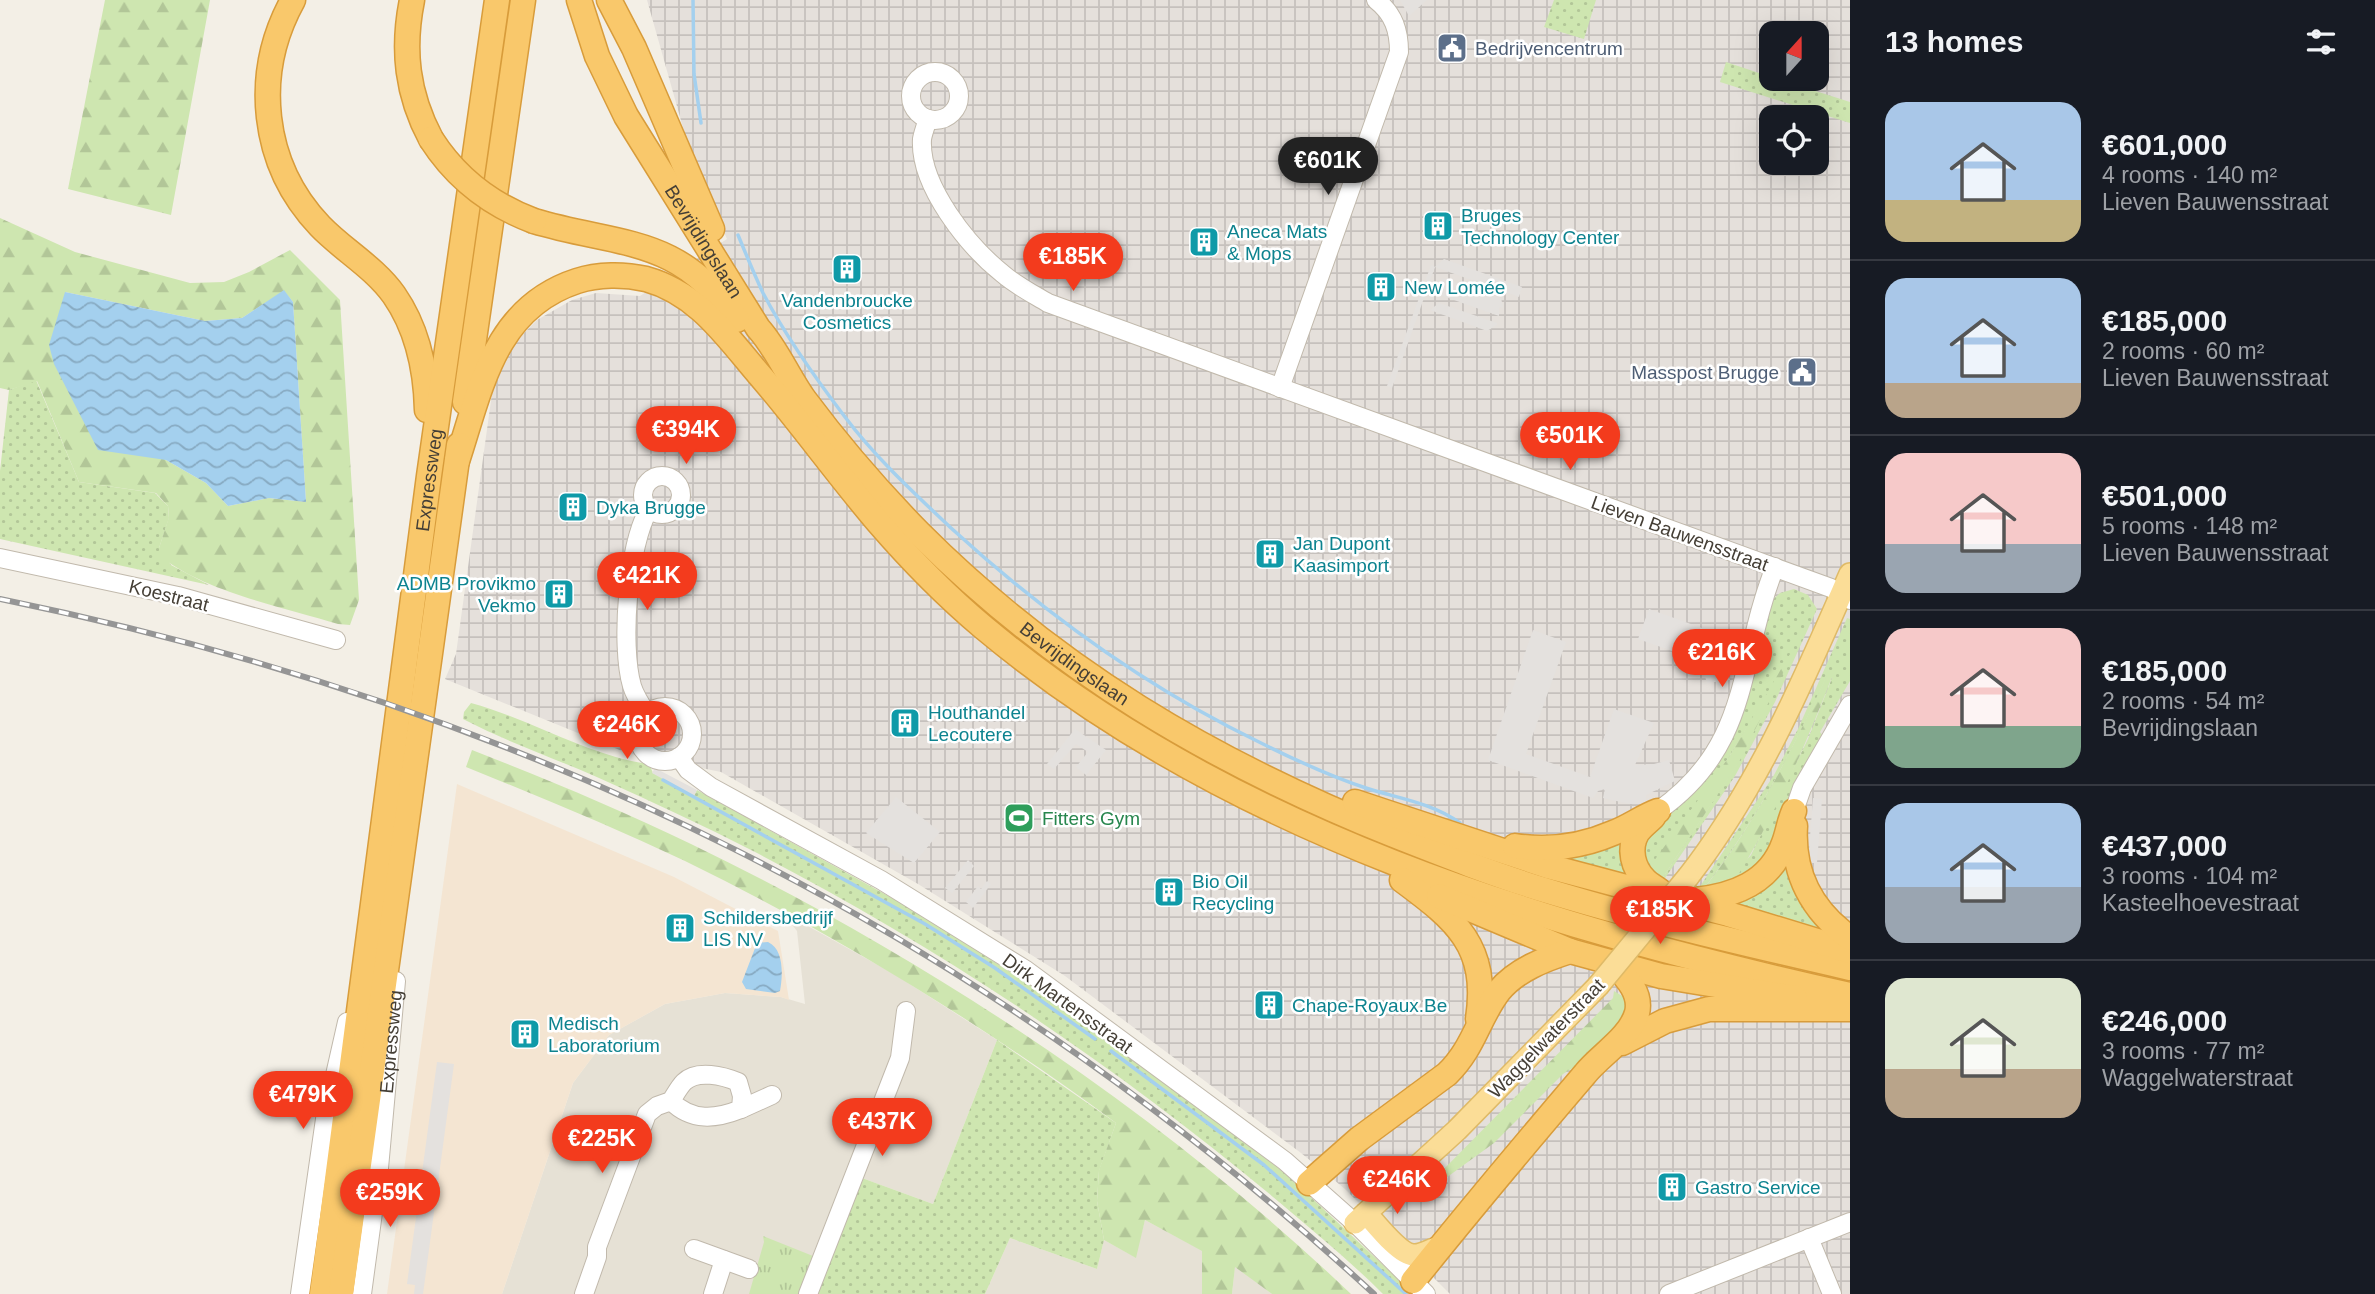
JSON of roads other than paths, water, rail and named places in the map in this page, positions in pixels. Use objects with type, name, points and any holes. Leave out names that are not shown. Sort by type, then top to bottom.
[{"type":"highway","points":[[293,0],[282,20],[272,51],[267,83],[268,116],[274,147],[286,177],[303,207],[375,273],[394,296],[409,323],[419,349],[426,380],[427,410],[423,447],[429,476]]},
{"type":"highway","points":[[411,0],[406,61],[413,97],[431,139],[452,167],[481,194],[507,210],[534,221],[632,242],[678,262],[720,296],[750,339],[786,405]]},
{"type":"highway","name":"Expressweg","points":[[341,1294],[429,476],[497,0]]},
{"type":"highway","name":"Expressweg","points":[[323,1294],[353,1072],[377,960],[457,461],[523,0]]},
{"type":"highway","name":"Bevrijdingslaan","points":[[579,0],[597,56],[626,116],[758,328],[772,344],[801,394],[827,430],[884,495],[954,566],[1003,611],[1056,653],[1092,679],[1186,737],[1250,772],[1344,814],[1490,872],[1656,922],[1850,968]]},
{"type":"highway","points":[[609,0],[634,48],[703,211],[772,344]]},
{"type":"highway","points":[[457,461],[482,383],[503,337],[532,304],[555,290],[586,279],[627,276],[647,280],[692,301],[718,324],[786,405]]},
{"type":"highway","name":"Bevrijdingslaan","points":[[786,405],[878,522],[927,576],[981,625],[1054,683],[1131,734],[1245,797],[1312,828],[1433,877],[1525,910],[1701,959],[1850,995]]},
{"type":"highway","points":[[1186,737],[1223,744],[1314,786],[1432,829],[1551,867],[1850,951]]},
{"type":"highway","points":[[1432,829],[1513,846],[1546,848],[1580,844],[1612,834],[1658,811]]},
{"type":"highway","points":[[1658,811],[1637,833],[1633,858],[1645,880],[1674,900],[1728,895],[1756,880],[1769,870],[1777,858],[1794,811]]},
{"type":"highway","points":[[1794,811],[1796,854],[1807,891],[1824,915],[1850,938]]},
{"type":"highway","points":[[1312,828],[1337,850],[1570,951],[1661,976],[1850,1008]]},
{"type":"highway","points":[[1402,880],[1444,911],[1471,947],[1478,969],[1481,993],[1476,1034]]},
{"type":"highway","points":[[1309,1183],[1359,1139],[1460,1062],[1491,1003],[1513,978],[1541,962],[1570,951]]},
{"type":"highway","points":[[1420,1287],[1440,1247],[1587,1071],[1628,1031],[1638,1011],[1637,996],[1629,981],[1613,963]]},
{"type":"highway","points":[[1609,1050],[1665,1021],[1709,1009],[1850,1008]]},
{"type":"main road","name":"Waggelwaterstraat","points":[[1360,1218],[1457,1130],[1598,986],[1688,877],[1768,752],[1845,597],[1850,574]]},
{"type":"main road","points":[[1360,1218],[1409,1255],[1418,1255],[1425,1250],[1440,1247]]},
{"type":"street","points":[[1280,388],[1399,52],[1397,27],[1391,15],[1376,0]]},
{"type":"street","name":"Lieven Bauwensstraat","points":[[928,118],[922,140],[924,157],[935,188],[961,231],[1003,275],[1048,303],[1775,567],[1830,588],[1845,597]]},
{"type":"street","points":[[648,714],[632,687],[626,655],[632,569],[642,521],[649,509]]},
{"type":"street","name":"Koestraat","points":[[0,558],[178,596],[336,640]]},
{"type":"street","points":[[1658,811],[1688,787],[1701,772],[1728,728],[1741,696],[1765,592],[1775,567]]},
{"type":"street","points":[[1794,811],[1802,788],[1850,705]]},
{"type":"street","points":[[657,709],[678,711],[691,728],[691,740],[687,750],[668,761],[657,760],[643,750],[638,730],[648,714],[657,709]]},
{"type":"street","name":"Dirk Martensstraat","points":[[679,757],[688,770],[711,787],[881,880],[1026,970],[1265,1147],[1309,1183],[1360,1218],[1420,1287]]},
{"type":"street","name":"Expressweg","points":[[300,1294],[325,1119],[355,976],[377,960],[396,980],[379,1168],[362,1294]]},
{"type":"street","points":[[808,1294],[900,1058],[906,1011]]},
{"type":"street","points":[[584,1294],[597,1257],[597,1247],[647,1114],[657,1106],[671,1101],[684,1081],[694,1077],[722,1075],[738,1082],[743,1096],[741,1109]]},
{"type":"street","points":[[671,1101],[696,1117],[717,1118],[772,1095]]},
{"type":"street","points":[[1669,1294],[1850,1222]]},
{"type":"street","points":[[1809,1238],[1832,1294]]},
{"type":"street","points":[[694,1249],[749,1269]]},
{"type":"street","points":[[713,1294],[724,1260]]},
{"type":"water","points":[[284,290],[293,302],[306,502],[269,498],[228,506],[206,483],[166,460],[98,450],[54,364],[49,345],[65,292],[205,321],[242,318]]},
{"type":"water","points":[[768,942],[780,956],[780,991],[775,993],[746,989],[742,982],[757,943]]},
{"type":"waterway","points":[[693,0],[694,74],[701,123]]},
{"type":"waterway","points":[[738,235],[763,293],[781,325],[857,432],[923,502],[1022,590],[1136,673],[1217,720],[1325,773],[1438,810],[1460,823]]},
{"type":"waterway","points":[[663,780],[925,924],[995,968],[1095,1039]]},
{"type":"waterway","points":[[1111,1051],[1264,1165],[1406,1294]]},
{"type":"railway","points":[[0,599],[194,645],[381,702],[562,770],[736,850],[904,942],[1067,1047],[1223,1164],[1374,1294]]},
{"type":"place","name":"Bedrijvencentrum","points":[[1452,48]]},
{"type":"place","name":"Bruges Technology Center","points":[[1438,226]]},
{"type":"place","name":"Aneca Mats & Mops","points":[[1204,242]]},
{"type":"place","name":"Vandenbroucke Cosmetics","points":[[847,269]]},
{"type":"place","name":"New Lomée","points":[[1381,287]]},
{"type":"place","name":"Masspost Brugge","points":[[1802,372]]},
{"type":"place","name":"Dyka Brugge","points":[[573,507]]},
{"type":"place","name":"Jan Dupont Kaasimport","points":[[1270,554]]},
{"type":"place","name":"ADMB Provikmo Vekmo","points":[[559,594]]},
{"type":"place","name":"Houthandel Lecoutere","points":[[905,723]]},
{"type":"place","name":"Fitters Gym","points":[[1019,818]]},
{"type":"place","name":"Bio Oil Recycling","points":[[1169,892]]},
{"type":"place","name":"Schildersbedrijf LIS NV","points":[[680,928]]},
{"type":"place","name":"Chape-Royaux.Be","points":[[1269,1005]]},
{"type":"place","name":"Medisch Laboratorium","points":[[525,1034]]},
{"type":"place","name":"Gastro Service","points":[[1672,1187]]}]
